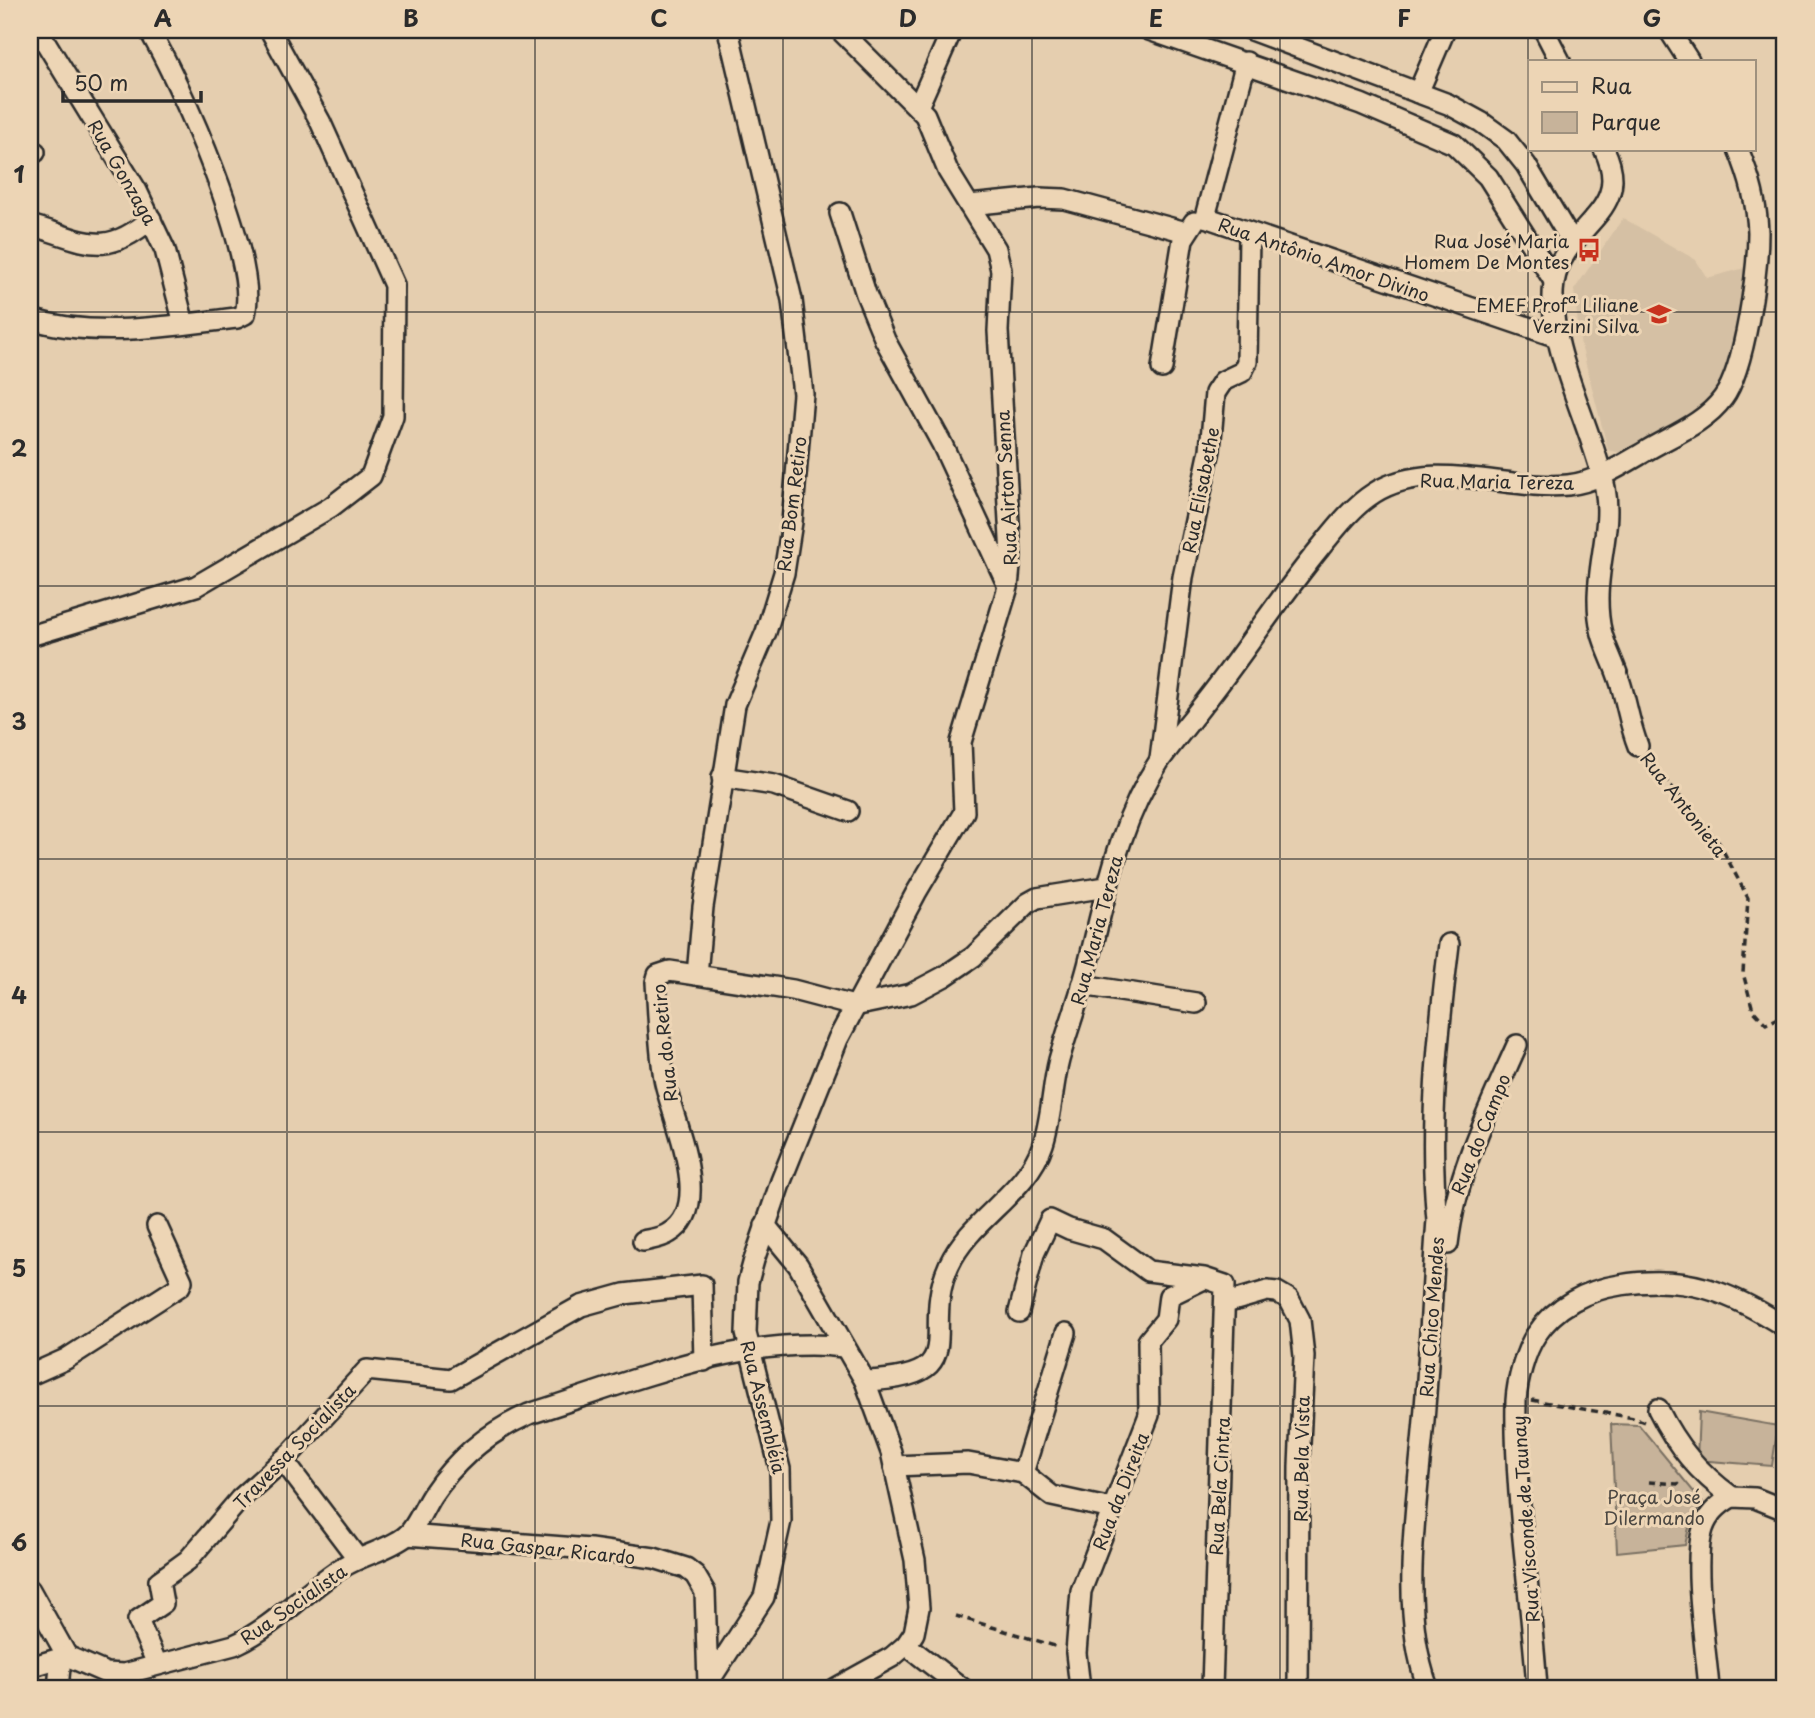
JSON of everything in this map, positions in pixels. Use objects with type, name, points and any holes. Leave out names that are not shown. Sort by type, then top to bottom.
[{"type":"street","name":"Rua Gonzaga","points":[[38,30],[137,191],[151,219],[175,281],[184,324]]},
{"type":"street","points":[[30,319],[77,329],[126,330],[237,318],[244,314],[246,308],[232,217],[187,109],[149,30]]},
{"type":"street","points":[[30,636],[197,586],[331,507],[371,477],[393,416],[394,285],[320,121],[270,30]]},
{"type":"street","name":"Rua Bom Retiro","points":[[697,975],[703,907],[735,705],[766,632],[784,573],[792,522],[803,394],[792,300],[728,30]]},
{"type":"street","name":"Rua Airton Senna","points":[[840,30],[886,80],[918,107],[933,130],[948,171],[996,249],[1001,270],[998,331],[1011,531],[1008,587],[961,742],[964,799],[959,824],[916,893],[854,1006]]},
{"type":"street","points":[[918,107],[952,30]]},
{"type":"street","points":[[1149,30],[1373,109],[1454,144],[1488,177],[1554,281]]},
{"type":"street","points":[[1251,30],[1448,104],[1506,140],[1526,165],[1572,242],[1612,195],[1614,175],[1604,150]]},
{"type":"street","points":[[1419,93],[1445,30]]},
{"type":"street","points":[[1544,30],[1559,60]]},
{"type":"street","points":[[1669,30],[1688,60]]},
{"type":"street","name":"Rua Antônio Amor Divino","points":[[1246,62],[1205,217],[1249,235],[1557,337]]},
{"type":"street","points":[[1601,476],[1700,419],[1716,407],[1734,381],[1756,268],[1758,231],[1755,202],[1738,150]]},
{"type":"street","points":[[969,205],[1039,198],[1063,199],[1186,232]]},
{"type":"street","points":[[840,213],[866,294],[885,340],[942,444],[1008,587]]},
{"type":"street","points":[[1162,368],[1170,301],[1186,232],[1194,222],[1205,217]]},
{"type":"street","points":[[30,225],[108,245],[132,235],[151,219]]},
{"type":"street","name":"Rua Elisabethe","points":[[1160,760],[1183,577],[1210,450],[1215,393],[1223,381],[1242,372],[1247,362],[1249,235]]},
{"type":"street","name":"Rua Antonieta","points":[[1572,242],[1554,281],[1557,337],[1601,476],[1608,518],[1598,594],[1598,619],[1601,639],[1620,683],[1638,746]]},
{"type":"street","name":"Rua Maria Tereza","points":[[865,1381],[914,1376],[929,1365],[936,1351],[947,1268],[964,1241],[1027,1172],[1043,1146],[1059,1061],[1082,985],[1106,887],[1128,823],[1160,760],[1238,662],[1290,584],[1353,509],[1377,491],[1404,481],[1430,477],[1490,478],[1555,485],[1586,482],[1601,476]]},
{"type":"street","points":[[722,777],[774,785],[848,810]]},
{"type":"street","points":[[854,1006],[911,993],[945,976],[973,957],[1028,903],[1037,898],[1106,887]]},
{"type":"street","name":"Rua Chico Mendes","points":[[1429,1688],[1415,1649],[1413,1625],[1415,1515],[1437,1220],[1434,1184],[1440,1019],[1449,944]]},
{"type":"street","name":"Rua do Retiro","points":[[643,1241],[668,1234],[678,1226],[689,1201],[692,1181],[664,1076],[656,982],[662,971],[793,990],[854,1006]]},
{"type":"street","points":[[1082,985],[1196,1003]]},
{"type":"street","name":"Rua Assembléia","points":[[707,1685],[764,1597],[781,1521],[780,1469],[748,1349],[748,1282],[765,1225],[854,1006]]},
{"type":"street","name":"Rua do Campo","points":[[1431,1306],[1444,1275],[1452,1204],[1478,1132],[1517,1045]]},
{"type":"street","points":[[1018,1312],[1034,1254],[1050,1220],[1069,1229],[1104,1239],[1148,1271],[1205,1278],[1225,1294]]},
{"type":"street","points":[[765,1225],[798,1265],[865,1381],[894,1466],[913,1547],[919,1608],[914,1633],[906,1645],[836,1688]]},
{"type":"street","points":[[30,1375],[66,1359],[180,1286],[182,1281],[157,1226]]},
{"type":"street","name":"Rua da Direita","points":[[1080,1688],[1076,1653],[1081,1591],[1149,1415],[1148,1341],[1166,1319],[1169,1296],[1205,1278]]},
{"type":"street","name":"Rua Visconde de Taunay","points":[[1537,1688],[1516,1398],[1535,1337],[1550,1318],[1581,1296],[1602,1288],[1657,1281],[1691,1284],[1722,1292],[1785,1328]]},
{"type":"street","name":"Travessa Socialista","points":[[157,1664],[138,1619],[163,1603],[159,1581],[188,1560],[240,1499],[283,1460],[367,1370],[451,1379],[581,1306],[624,1294],[702,1285],[704,1361]]},
{"type":"street","name":"Rua Bela Vista","points":[[1225,1294],[1277,1292],[1289,1299],[1300,1320],[1304,1356],[1299,1466],[1298,1688]]},
{"type":"street","name":"Rua Bela Cintra","points":[[1212,1688],[1225,1294]]},
{"type":"street","points":[[1023,1473],[1066,1334]]},
{"type":"street","points":[[407,1535],[442,1481],[465,1454],[500,1426],[529,1414],[748,1349],[813,1343],[844,1347]]},
{"type":"street","points":[[1653,1417],[1706,1478],[1732,1497],[1755,1498],[1785,1510]]},
{"type":"street","points":[[283,1460],[358,1559]]},
{"type":"street","points":[[894,1466],[968,1463],[1023,1473],[1052,1496],[1112,1509]]},
{"type":"street","points":[[1709,1688],[1700,1541],[1711,1514],[1732,1497]]},
{"type":"street","name":"Rua Gaspar Ricardo","points":[[407,1535],[590,1549],[654,1558],[686,1568],[695,1575],[705,1592],[707,1685]]},
{"type":"street","name":"Rua Socialista","points":[[64,1657],[116,1675],[202,1654],[249,1639],[300,1596],[358,1559],[407,1535]]},
{"type":"street","points":[[30,1590],[64,1657],[58,1688]]},
{"type":"street","points":[[906,1645],[962,1688]]},
{"type":"street","points":[[30,1667],[64,1657]]},
{"type":"path","name":"Rua Antonieta","points":[[1638,746],[1719,843],[1748,898],[1743,973],[1754,1010],[1766,1024],[1785,1015]]},
{"type":"path","points":[[1516,1398],[1634,1418],[1653,1417]]},
{"type":"path","points":[[1649,1482],[1678,1484],[1682,1479]]},
{"type":"path","points":[[956,1616],[1015,1631],[1076,1653]]},
{"type":"shaded area","name":"EMEF Profª Liliane Verzini Silva","points":[[1623,218],[1696,260],[1707,278],[1745,268],[1739,337],[1728,383],[1696,409],[1627,454],[1608,450],[1580,341],[1574,290]]},
{"type":"green space","points":[[1699,1412],[1778,1426],[1772,1466],[1697,1460]]},
{"type":"green space","name":"Praça José Dilermando","points":[[1611,1424],[1639,1425],[1703,1503],[1691,1519],[1685,1545],[1617,1552]]},
{"type":"place","name":"Rua José Maria Homem De Montes","points":[[1589,250]]},
{"type":"place","name":"EMEF Profª Liliane Verzini Silva","points":[[1659,314]]}]
